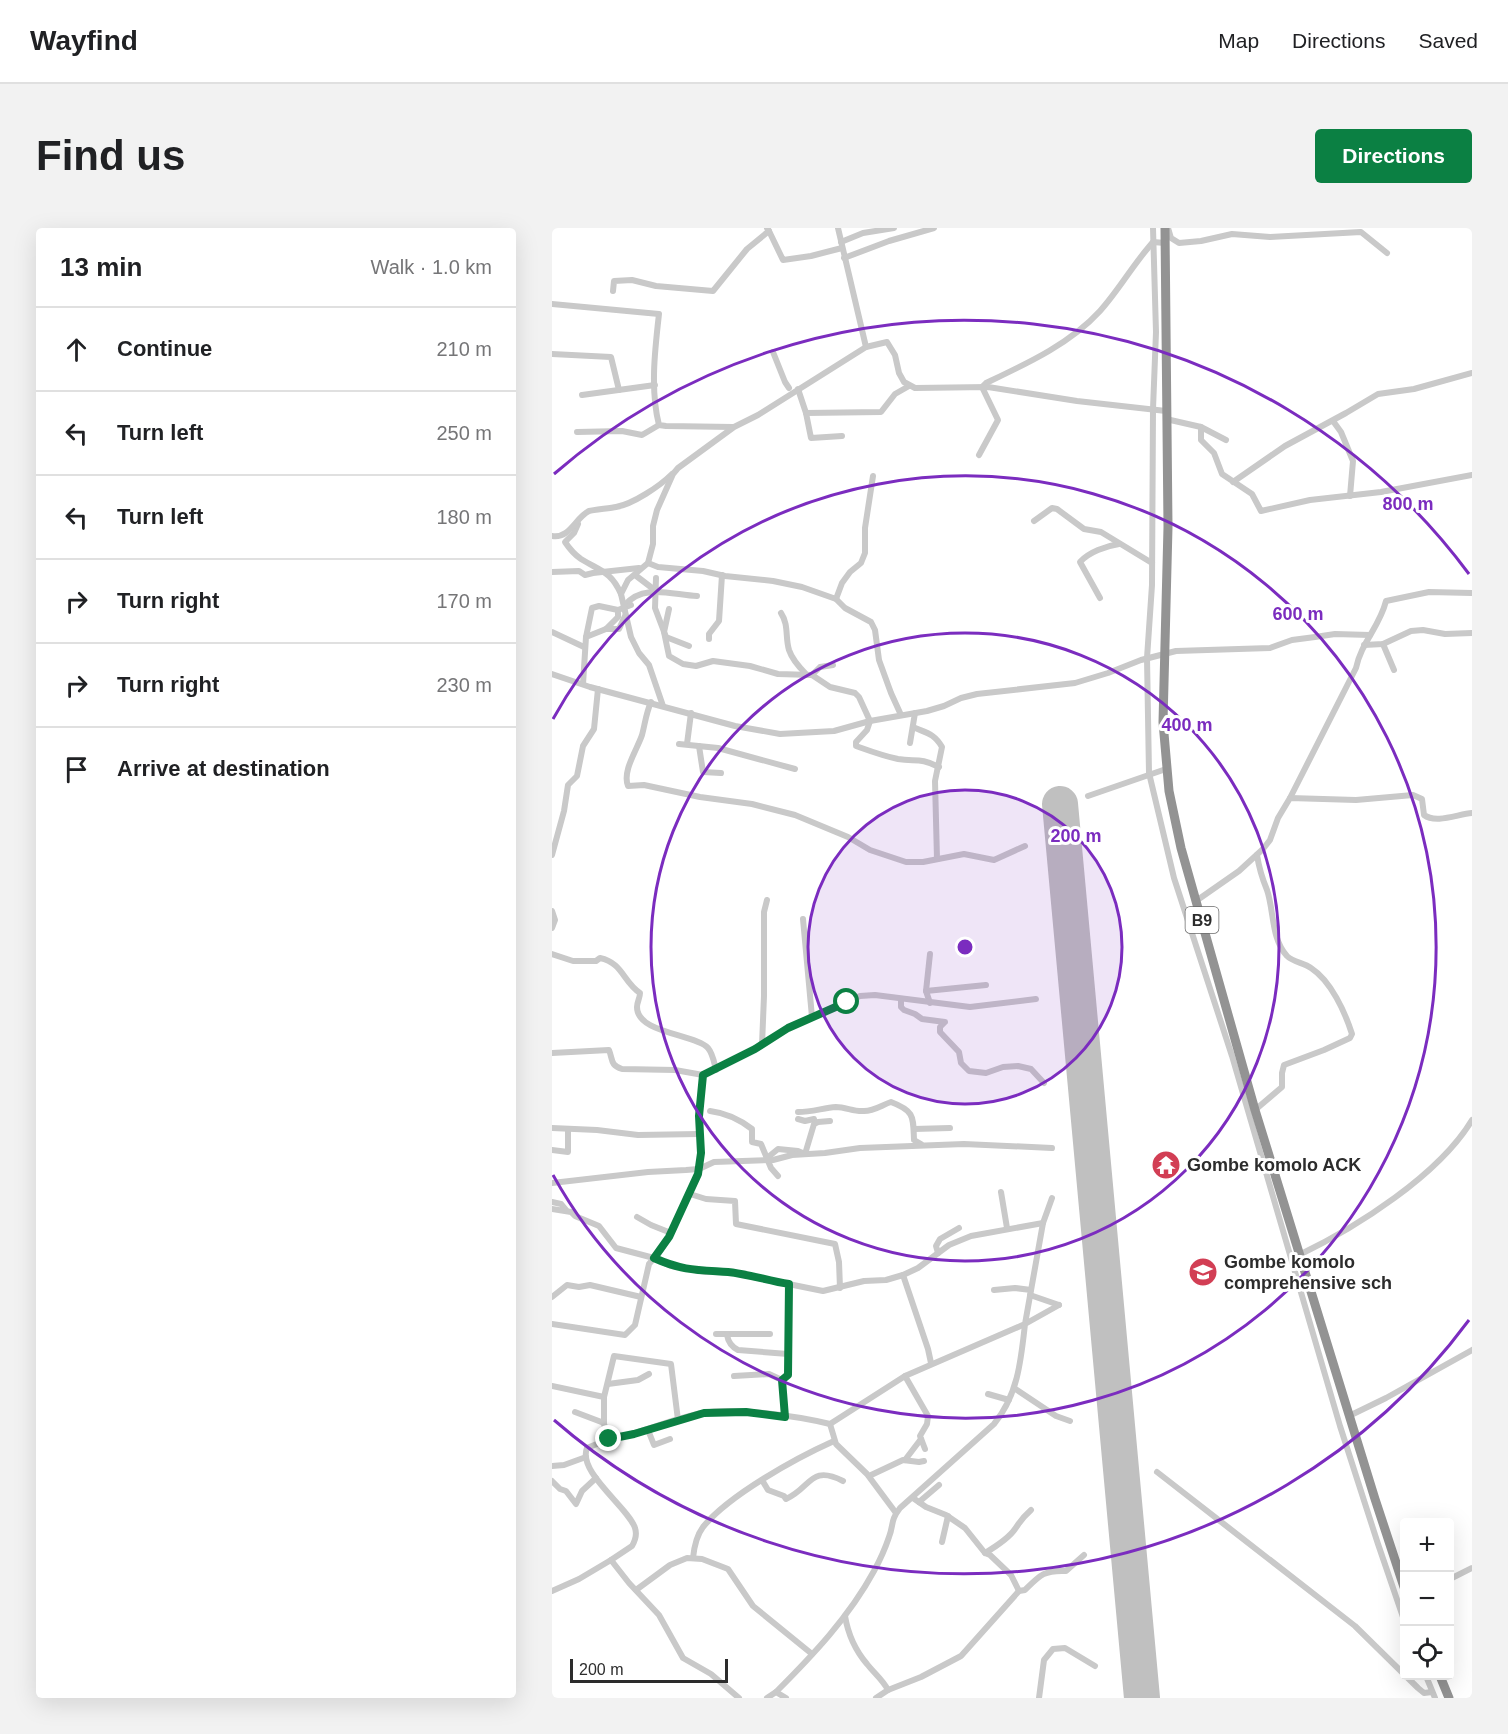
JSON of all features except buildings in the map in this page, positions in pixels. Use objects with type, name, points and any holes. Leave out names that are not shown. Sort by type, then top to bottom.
[{"type":"highway","name":"B9","points":[[1166,228],[1168,527],[1163,722],[1172,810],[1196,901],[1299,1256],[1400,1575]]},
{"type":"highway","points":[[1442,1680],[1449,1698]]},
{"type":"street","points":[[838,228],[866,347]]},
{"type":"street","points":[[613,291],[614,281],[632,280],[656,286],[713,291],[747,249],[768,230],[781,256],[786,261],[842,245],[863,233],[894,228]]},
{"type":"street","points":[[844,258],[889,241],[934,228]]},
{"type":"street","points":[[1153,228],[1156,332],[1148,658],[1149,773],[1174,878],[1232,1056],[1329,1391],[1400,1608]]},
{"type":"street","points":[[1166,228],[1171,238],[1179,243],[1232,234],[1270,237],[1361,232],[1387,252]]},
{"type":"street","points":[[1153,242],[1165,243]]},
{"type":"street","points":[[982,387],[1056,346],[1087,324],[1103,308],[1153,242]]},
{"type":"street","points":[[552,304],[659,314],[655,385],[659,424]]},
{"type":"street","points":[[552,536],[565,534],[590,511],[617,507],[640,497],[734,427],[758,415],[794,390],[866,347],[887,342],[895,355],[899,373],[909,386],[933,389],[982,387],[1153,409],[1201,427],[1226,440]]},
{"type":"street","points":[[773,352],[784,382],[794,390],[806,413],[811,438],[842,436]]},
{"type":"street","points":[[552,354],[611,357],[619,390]]},
{"type":"street","points":[[1233,482],[1286,446],[1378,394],[1425,386],[1472,374]]},
{"type":"street","points":[[582,395],[655,385]]},
{"type":"street","points":[[806,413],[881,412],[895,394],[909,386]]},
{"type":"street","points":[[979,455],[998,420],[982,387]]},
{"type":"street","points":[[1333,421],[1341,432],[1353,461],[1350,496]]},
{"type":"street","points":[[577,432],[622,431],[642,435],[659,424],[734,427]]},
{"type":"street","points":[[1201,427],[1202,440],[1214,453],[1222,474],[1252,494],[1261,511],[1310,500],[1381,492],[1472,475]]},
{"type":"street","points":[[552,572],[579,571],[585,575],[639,568],[648,563],[657,510],[673,474]]},
{"type":"street","points":[[837,599],[842,583],[861,563],[865,554],[865,528],[873,476]]},
{"type":"street","points":[[1034,521],[1054,508],[1084,529],[1101,532],[1152,562]]},
{"type":"street","points":[[581,518],[574,533],[564,542],[580,559],[606,572],[617,584],[625,607],[631,637],[639,653],[649,665],[663,706]]},
{"type":"street","points":[[1100,598],[1080,562],[1105,547],[1120,544]]},
{"type":"street","points":[[648,563],[658,567],[772,580],[837,599],[845,608],[870,622],[875,630],[879,660],[901,714]]},
{"type":"street","points":[[621,594],[628,580],[635,576],[639,568]]},
{"type":"street","points":[[709,639],[709,634],[719,621],[722,575]]},
{"type":"street","points":[[635,576],[656,591]]},
{"type":"street","points":[[656,578],[655,608],[666,637],[689,646]]},
{"type":"street","points":[[606,629],[618,617],[631,597],[656,591],[697,596]]},
{"type":"street","points":[[1196,901],[1239,871],[1257,855],[1269,840],[1278,818],[1356,668],[1358,656],[1379,621],[1386,602],[1429,592],[1472,593]]},
{"type":"street","points":[[583,684],[584,647],[592,608],[625,607]]},
{"type":"street","points":[[669,609],[664,632],[669,656],[683,664],[696,666],[713,661],[750,666],[778,674],[809,675],[820,667],[833,665]]},
{"type":"street","points":[[781,613],[786,620],[789,650],[809,675],[830,687],[855,693],[859,697],[870,721],[867,730],[856,742],[856,746],[900,759],[929,762],[939,767]]},
{"type":"street","points":[[586,637],[606,629],[619,629],[625,616]]},
{"type":"street","points":[[1364,645],[1383,644],[1411,631],[1423,630],[1445,634],[1472,633]]},
{"type":"street","points":[[552,632],[584,647]]},
{"type":"street","points":[[552,674],[598,689],[735,726],[780,734],[834,731],[944,706],[977,694],[1075,683],[1164,654],[1190,650],[1270,648],[1300,639],[1335,634],[1370,635]]},
{"type":"street","points":[[1383,644],[1394,670]]},
{"type":"street","points":[[552,855],[564,811],[568,785],[577,776],[583,746],[594,729],[598,689]]},
{"type":"street","points":[[651,702],[641,738],[629,767],[628,786],[644,785],[700,797],[752,804],[795,815],[817,823],[870,850],[906,862],[923,862],[964,854],[994,860],[1025,846]]},
{"type":"street","points":[[687,744],[691,713]]},
{"type":"street","points":[[910,744],[915,713]]},
{"type":"street","points":[[913,727],[926,730],[939,741],[942,747],[935,781],[937,859]]},
{"type":"street","points":[[679,744],[718,748],[795,769]]},
{"type":"street","points":[[699,746],[703,772],[721,773]]},
{"type":"street","points":[[1088,796],[1111,790],[1149,773],[1166,769]]},
{"type":"street","points":[[1290,798],[1356,800],[1413,795],[1422,799],[1424,814],[1430,818],[1437,819],[1472,813]]},
{"type":"street","points":[[1256,1110],[1282,1087],[1284,1065],[1324,1050],[1352,1035],[1335,996],[1323,978],[1310,967],[1292,960],[1285,953],[1272,922],[1269,899],[1261,878],[1257,855]]},
{"type":"street","points":[[762,1045],[765,996],[764,912],[767,900]]},
{"type":"street","points":[[552,911],[555,920],[552,928]]},
{"type":"street","points":[[803,919],[812,1017]]},
{"type":"street","points":[[552,954],[573,961],[596,961],[600,957],[610,960],[624,974],[633,989],[640,993],[637,1005],[639,1014],[659,1030],[703,1043],[709,1049],[716,1070]]},
{"type":"street","points":[[930,954],[926,991],[930,1003]]},
{"type":"street","points":[[926,991],[986,985]]},
{"type":"street","points":[[552,1053],[593,1049],[609,1050],[614,1067],[629,1070],[675,1070],[703,1075],[762,1045],[788,1028],[860,996],[875,994],[970,1007],[1036,999]]},
{"type":"street","points":[[901,999],[901,1007],[904,1010],[922,1019],[945,1022],[940,1027],[940,1032],[959,1052],[961,1063],[969,1071],[986,1072],[1018,1066],[1031,1069],[1044,1083]]},
{"type":"street","points":[[552,1324],[625,1335],[635,1325],[649,1264],[671,1233],[690,1194],[699,1168],[703,1075]]},
{"type":"street","points":[[798,1116],[805,1121],[833,1107],[865,1111],[891,1102],[911,1112],[915,1142],[923,1145]]},
{"type":"street","points":[[710,1112],[722,1113],[735,1118],[752,1129],[752,1142],[761,1144],[778,1176]]},
{"type":"street","points":[[805,1154],[814,1118]]},
{"type":"street","points":[[814,1118],[830,1121]]},
{"type":"street","points":[[1299,1256],[1350,1228],[1422,1177],[1456,1144],[1472,1120]]},
{"type":"street","points":[[552,1128],[638,1135],[699,1134]]},
{"type":"street","points":[[914,1129],[950,1128]]},
{"type":"street","points":[[552,1150],[568,1152],[568,1129]]},
{"type":"street","points":[[552,1183],[699,1168],[714,1162],[768,1159],[860,1148],[986,1144],[1052,1148]]},
{"type":"street","points":[[1001,1192],[1007,1228]]},
{"type":"street","points":[[690,1194],[705,1199],[735,1201],[736,1224],[835,1244],[839,1262],[840,1288]]},
{"type":"street","points":[[767,1698],[776,1692],[812,1654],[845,1616],[862,1592],[883,1554],[890,1535],[892,1519],[896,1513],[994,1424],[1003,1413],[1019,1376],[1025,1324],[1043,1223],[1052,1198]]},
{"type":"street","points":[[552,1202],[561,1204],[567,1210],[598,1226],[616,1248],[654,1258],[671,1266],[695,1271],[729,1272],[823,1291],[903,1275],[918,1268],[949,1245],[971,1236],[1043,1223]]},
{"type":"street","points":[[552,1209],[567,1210]]},
{"type":"street","points":[[637,1216],[671,1233]]},
{"type":"street","points":[[938,1253],[936,1246],[940,1239],[959,1228]]},
{"type":"street","points":[[903,1275],[931,1363]]},
{"type":"street","points":[[782,1380],[788,1375],[789,1284]]},
{"type":"street","points":[[552,1297],[567,1285],[579,1287],[590,1285],[641,1297]]},
{"type":"street","points":[[552,1591],[579,1579],[632,1546],[636,1531],[630,1518],[596,1478],[586,1457],[587,1448],[609,1439],[704,1413],[746,1412],[830,1424],[905,1376],[1025,1324],[1059,1305],[1015,1288],[994,1290]]},
{"type":"street","points":[[716,1334],[770,1334]]},
{"type":"street","points":[[727,1335],[733,1347],[738,1350],[788,1354]]},
{"type":"street","points":[[1349,1416],[1472,1350]]},
{"type":"street","points":[[609,1439],[604,1423],[604,1396],[614,1356],[671,1364],[678,1420]]},
{"type":"street","points":[[608,1384],[638,1380],[649,1374]]},
{"type":"street","points":[[734,1376],[769,1374],[782,1380]]},
{"type":"street","points":[[905,1376],[928,1416],[927,1424],[920,1436],[925,1449]]},
{"type":"street","points":[[782,1380],[785,1417]]},
{"type":"street","points":[[552,1386],[604,1396]]},
{"type":"street","points":[[1014,1388],[1056,1416],[1070,1421]]},
{"type":"street","points":[[988,1394],[1009,1400]]},
{"type":"street","points":[[574,1412],[604,1423]]},
{"type":"street","points":[[830,1424],[839,1449],[869,1476],[896,1513]]},
{"type":"street","points":[[648,1430],[654,1445]]},
{"type":"street","points":[[650,1452],[654,1445],[670,1439]]},
{"type":"street","points":[[905,1460],[921,1439]]},
{"type":"street","points":[[693,1557],[703,1528],[739,1496],[762,1480],[834,1440]]},
{"type":"street","points":[[552,1466],[564,1465],[586,1457]]},
{"type":"street","points":[[869,1476],[905,1460],[924,1461]]},
{"type":"street","points":[[1157,1472],[1355,1626],[1422,1695],[1434,1695],[1428,1680]]},
{"type":"street","points":[[762,1480],[768,1490],[786,1499],[795,1495],[815,1476],[831,1475],[843,1481]]},
{"type":"street","points":[[552,1482],[566,1491],[576,1504],[582,1491],[596,1478]]},
{"type":"street","points":[[919,1502],[939,1485]]},
{"type":"street","points":[[913,1498],[948,1516],[965,1528],[985,1553],[1011,1575],[1019,1591]]},
{"type":"street","points":[[985,1553],[1015,1529],[1018,1520],[1030,1510]]},
{"type":"street","points":[[942,1542],[948,1516]]},
{"type":"street","points":[[876,1698],[967,1652],[1019,1591],[1025,1590],[1039,1575],[1052,1570],[1066,1571],[1084,1555]]},
{"type":"street","points":[[636,1590],[670,1565],[693,1557],[728,1569],[753,1606],[812,1654]]},
{"type":"street","points":[[611,1560],[659,1615],[683,1658],[711,1674],[739,1698]]},
{"type":"street","points":[[1454,1577],[1472,1568]]},
{"type":"street","points":[[845,1616],[856,1649],[888,1690]]},
{"type":"street","points":[[1039,1698],[1044,1660],[1053,1649],[1065,1648],[1095,1666]]},
{"type":"street","points":[[776,1692],[786,1698]]},
{"type":"runway","points":[[1060,804],[1142,1698]]},
{"type":"place","name":"Gombe komolo ACK","points":[[1166,1165]]},
{"type":"place","name":"Gombe komolo comprehensive sch","points":[[1203,1272]]},
{"type":"route","points":[[609,1439],[704,1413],[746,1412],[785,1417],[782,1380],[788,1375],[789,1284],[729,1272],[695,1271],[671,1266],[654,1258],[662,1250],[669,1237],[698,1174],[701,1153],[699,1116],[703,1075],[755,1049],[788,1028],[847,1002]]}]
